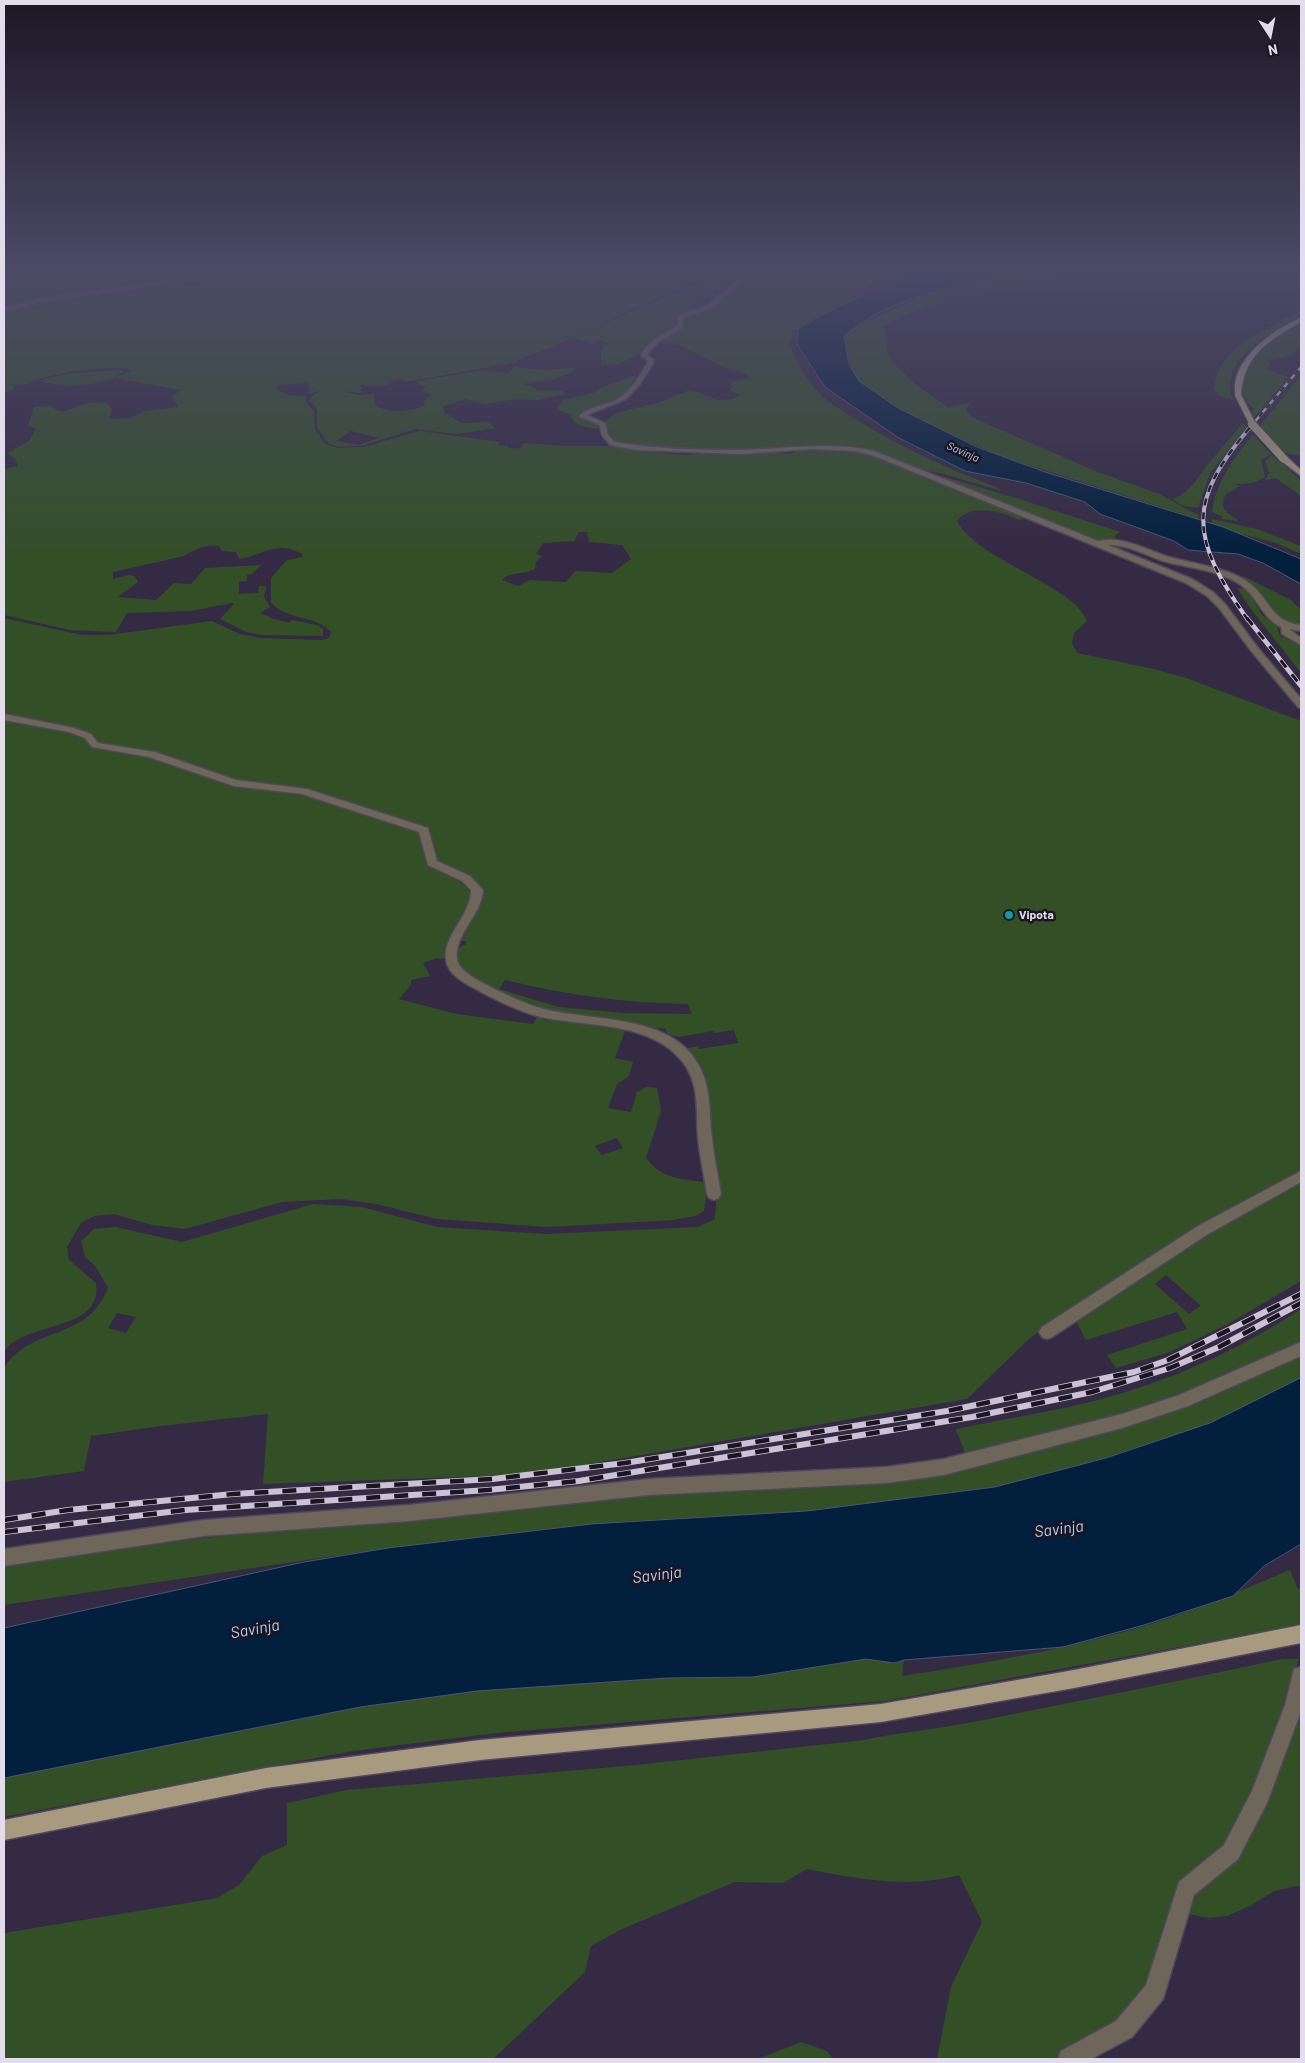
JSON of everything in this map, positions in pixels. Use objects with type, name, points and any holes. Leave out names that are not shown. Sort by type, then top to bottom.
[{"type":"main road","points":[[1244,366],[1239,375],[1238,395],[1246,415],[1261,436],[1301,474]]},
{"type":"main road","points":[[4,1830],[266,1778],[480,1750],[881,1713],[1074,1679],[1301,1634]]},
{"type":"street","points":[[648,366],[628,394],[619,401],[586,412],[582,416],[603,424],[605,435],[612,444],[637,448],[741,452],[812,447],[855,449],[874,453],[1189,581],[1210,594],[1301,704]]},
{"type":"street","points":[[1096,544],[1118,543],[1137,548],[1161,558],[1231,577],[1243,582],[1258,594],[1265,608],[1275,620],[1285,627],[1301,628]]},
{"type":"street","points":[[1285,627],[1285,632],[1301,642]]},
{"type":"street","points":[[4,717],[71,730],[88,736],[95,745],[151,754],[234,783],[303,791],[424,830],[432,863],[472,882],[478,894],[474,909],[450,949],[451,958],[457,972],[499,996],[539,1012],[640,1030],[670,1040],[692,1065],[700,1079],[705,1139],[714,1194]]},
{"type":"street","points":[[1048,1332],[1203,1230],[1301,1176]]},
{"type":"street","points":[[4,1558],[204,1528],[409,1513],[649,1487],[886,1475],[944,1467],[1122,1421],[1182,1401],[1301,1349]]},
{"type":"street","points":[[1069,2059],[1124,2029],[1155,1991],[1186,1889],[1231,1852],[1260,1796],[1294,1705],[1301,1676]]},
{"type":"green space","points":[[4,366],[493,366],[405,382],[400,379],[389,381],[391,384],[388,385],[366,386],[363,384],[360,385],[363,388],[359,390],[363,392],[360,393],[339,391],[361,395],[374,394],[375,405],[387,410],[401,411],[426,405],[422,403],[432,394],[420,390],[426,387],[418,384],[418,381],[484,370],[509,373],[514,367],[546,370],[572,368],[575,371],[555,379],[523,384],[534,387],[537,390],[563,391],[564,394],[537,400],[516,399],[485,404],[466,399],[443,406],[445,413],[462,423],[488,422],[495,428],[458,434],[415,429],[365,445],[340,447],[329,444],[317,427],[317,408],[309,401],[313,395],[322,390],[310,394],[309,383],[277,385],[276,389],[288,395],[307,396],[305,401],[314,411],[315,429],[325,444],[337,448],[364,447],[420,431],[499,442],[499,445],[519,449],[524,443],[565,446],[614,446],[659,453],[688,455],[719,452],[755,454],[780,450],[783,454],[795,453],[793,449],[845,450],[868,453],[1034,520],[1019,520],[1004,514],[978,510],[963,515],[957,521],[968,535],[984,548],[1064,596],[1079,608],[1087,621],[1074,633],[1072,643],[1077,653],[1154,669],[1186,678],[1301,721],[1301,1172],[1196,1228],[1142,1267],[1068,1310],[1029,1339],[967,1399],[554,1470],[488,1476],[263,1484],[268,1414],[91,1436],[84,1471],[4,1482],[4,1368],[15,1354],[43,1338],[73,1326],[87,1317],[99,1305],[108,1288],[96,1267],[85,1257],[81,1241],[94,1229],[116,1227],[182,1242],[313,1204],[362,1207],[437,1227],[545,1234],[698,1227],[715,1219],[717,1191],[702,1081],[695,1065],[681,1050],[698,1046],[699,1049],[738,1043],[734,1030],[714,1033],[713,1031],[679,1037],[668,1034],[665,1028],[651,1029],[562,1014],[498,993],[463,975],[454,967],[451,959],[454,950],[466,944],[466,941],[461,941],[460,936],[477,907],[475,891],[466,882],[434,862],[424,826],[417,825],[429,864],[465,886],[472,902],[465,922],[444,959],[437,958],[423,963],[430,976],[411,980],[411,985],[399,999],[457,1014],[533,1024],[539,1013],[545,1014],[542,1019],[548,1021],[551,1016],[626,1028],[615,1058],[633,1062],[629,1076],[617,1084],[608,1108],[631,1112],[637,1092],[646,1087],[657,1088],[661,1111],[646,1158],[667,1175],[708,1183],[704,1211],[695,1216],[673,1220],[548,1227],[437,1219],[376,1204],[341,1199],[282,1202],[185,1229],[152,1225],[114,1214],[94,1216],[81,1223],[67,1247],[69,1260],[96,1283],[95,1299],[88,1310],[76,1318],[14,1342],[4,1352],[4,618],[82,635],[108,635],[212,621],[240,634],[260,638],[323,640],[329,638],[331,632],[318,623],[286,613],[271,603],[271,578],[287,560],[303,557],[302,554],[284,548],[276,548],[239,559],[236,552],[222,551],[219,546],[205,546],[184,556],[113,572],[113,579],[129,575],[135,576],[138,582],[118,597],[156,600],[174,583],[191,584],[205,568],[261,565],[252,574],[247,575],[247,581],[239,582],[239,594],[258,593],[259,586],[266,586],[264,597],[270,607],[260,613],[289,623],[292,620],[317,625],[323,629],[323,636],[262,635],[246,632],[220,619],[234,604],[232,603],[191,611],[127,613],[116,632],[70,630],[4,615],[4,469],[18,466],[16,460],[8,453],[30,440],[36,428],[28,426],[34,407],[51,406],[65,411],[88,403],[106,402],[112,409],[109,419],[131,418],[145,411],[179,407],[172,396],[181,390],[115,378],[131,371],[102,368],[53,375],[15,385],[12,391],[4,392]],"holes":[[[351,431],[379,438],[358,445],[336,441]],[[579,532],[587,532],[589,542],[622,545],[631,559],[612,573],[575,571],[566,582],[530,580],[518,586],[502,580],[509,575],[535,569],[536,562],[542,556],[536,554],[543,543],[574,541]],[[505,980],[596,997],[688,1004],[692,1014],[622,1013],[559,1007],[499,989]],[[617,1138],[623,1148],[602,1155],[595,1146]],[[117,1313],[136,1317],[126,1333],[108,1328]]]},
{"type":"green space","points":[[723,366],[800,366],[811,384],[821,395],[869,428],[904,447],[996,487],[1001,491],[944,474],[913,468],[856,448],[799,445],[757,452],[716,450],[686,452],[633,447],[609,439],[607,436],[610,435],[609,430],[602,424],[616,413],[657,403],[687,391],[698,392],[717,400],[734,399],[740,394],[729,390],[732,387],[730,382],[750,378],[746,373]]},
{"type":"green space","points":[[852,366],[896,366],[916,385],[948,407],[971,403],[966,409],[970,416],[1095,471],[1159,494],[1198,515],[1199,519],[1003,457],[904,413],[863,386],[857,379]]},
{"type":"green space","points":[[1221,366],[1236,366],[1233,371],[1230,385],[1233,400],[1219,396],[1214,390],[1217,375]]},
{"type":"green space","points":[[1248,366],[1268,366],[1267,370],[1288,377],[1254,418],[1251,412],[1254,409],[1246,401],[1242,388]]},
{"type":"green space","points":[[115,370],[125,371],[106,381],[84,385],[60,385],[39,381],[67,374]]},
{"type":"green space","points":[[1301,375],[1301,456],[1284,453],[1259,427]]},
{"type":"green space","points":[[632,376],[636,377],[630,386],[630,392],[582,414],[583,420],[596,424],[600,428],[582,426],[574,421],[570,414],[557,410],[563,400],[593,393],[600,388]]},
{"type":"green space","points":[[1243,423],[1247,427],[1210,473],[1198,508],[1176,502],[1173,499],[1185,492],[1193,484]]},
{"type":"green space","points":[[1253,435],[1271,454],[1261,460],[1265,476],[1255,482],[1235,484],[1240,486],[1226,494],[1223,503],[1225,510],[1239,521],[1222,519],[1223,517],[1212,512],[1217,491],[1226,471]]},
{"type":"green space","points":[[1272,455],[1301,480],[1301,496],[1276,478],[1265,480],[1269,473],[1265,461]]},
{"type":"green space","points":[[930,473],[1013,497],[1120,532],[1115,536],[1116,540],[1097,540],[1086,537]]},
{"type":"green space","points":[[1212,519],[1257,529],[1301,546],[1301,554],[1276,543],[1212,526]]},
{"type":"green space","points":[[1226,570],[1293,601],[1301,609],[1301,625],[1277,615],[1260,593]]},
{"type":"green space","points":[[1237,588],[1245,589],[1251,594],[1261,614],[1277,626],[1280,636],[1301,645],[1301,673],[1251,609]]},
{"type":"green space","points":[[1301,1181],[1301,1281],[1228,1324],[1170,1352],[1116,1368],[1107,1355],[1187,1329],[1177,1312],[1086,1340],[1075,1319],[1150,1274],[1207,1231]],"holes":[[[1166,1275],[1200,1305],[1189,1314],[1155,1284]]]},
{"type":"green space","points":[[1301,1309],[1301,1343],[1220,1380],[1095,1421],[966,1456],[956,1429],[1098,1400],[1151,1384],[1229,1351]]},
{"type":"green space","points":[[1301,1354],[1301,1378],[1210,1423],[1106,1458],[995,1487],[807,1511],[630,1521],[543,1529],[388,1548],[4,1605],[4,1566],[79,1553],[204,1538],[651,1493],[889,1480],[1215,1392]]},
{"type":"green space","points":[[1290,1570],[1298,1589],[1301,1588],[1301,1624],[1283,1628],[885,1701],[496,1733],[353,1751],[4,1817],[4,1778],[360,1707],[477,1691],[667,1678],[753,1677],[866,1659],[894,1663],[904,1660],[902,1676],[1005,1659],[1073,1645],[1140,1627],[1188,1612]]},
{"type":"green space","points":[[1282,1659],[1299,1659],[1264,1764],[1243,1814],[1229,1840],[1196,1868],[1181,1885],[1155,1972],[1121,2023],[1054,2059],[937,2059],[951,1987],[982,1922],[959,1875],[940,1879],[902,1882],[864,1879],[807,1869],[783,1883],[735,1882],[622,1929],[591,1946],[585,1972],[493,2059],[4,2059],[4,1933],[217,1898],[239,1885],[262,1856],[287,1845],[287,1803],[347,1790],[636,1765],[864,1740],[973,1722]]},
{"type":"green space","points":[[1301,1709],[1301,1885],[1274,1891],[1250,1906],[1227,1916],[1209,1918],[1183,1913],[1192,1893],[1270,1784]]},
{"type":"green space","points":[[801,2042],[827,2051],[833,2059],[758,2059]]},
{"type":"water","name":"Savinja","points":[[812,366],[850,366],[859,381],[898,408],[977,447],[1045,472],[1223,527],[1301,559],[1301,584],[1263,563],[1238,554],[1188,550],[1174,541],[1100,514],[1085,502],[1026,483],[965,471],[899,438],[825,387]]},
{"type":"water","name":"Savinja","points":[[1301,1378],[1301,1544],[1264,1566],[1233,1596],[1144,1625],[1063,1647],[904,1660],[894,1663],[866,1659],[753,1677],[667,1678],[477,1691],[360,1707],[4,1778],[4,1628],[304,1562],[388,1548],[591,1524],[807,1511],[995,1487],[1106,1458],[1210,1423]]},
{"type":"railway","points":[[1252,425],[1301,367]]},
{"type":"railway","points":[[1248,620],[1214,565],[1206,542],[1203,520],[1206,498],[1216,475],[1231,451],[1253,424]]},
{"type":"railway","points":[[1247,618],[1301,686]]},
{"type":"railway","points":[[4,1520],[68,1510],[233,1494],[493,1479],[625,1463],[947,1411],[1134,1372],[1168,1360],[1301,1294]]},
{"type":"railway","points":[[4,1532],[185,1510],[488,1490],[579,1481],[972,1417],[1092,1392],[1170,1368],[1219,1347],[1301,1303]]},
{"type":"place","name":"Vipota","points":[[1009,915]]}]
